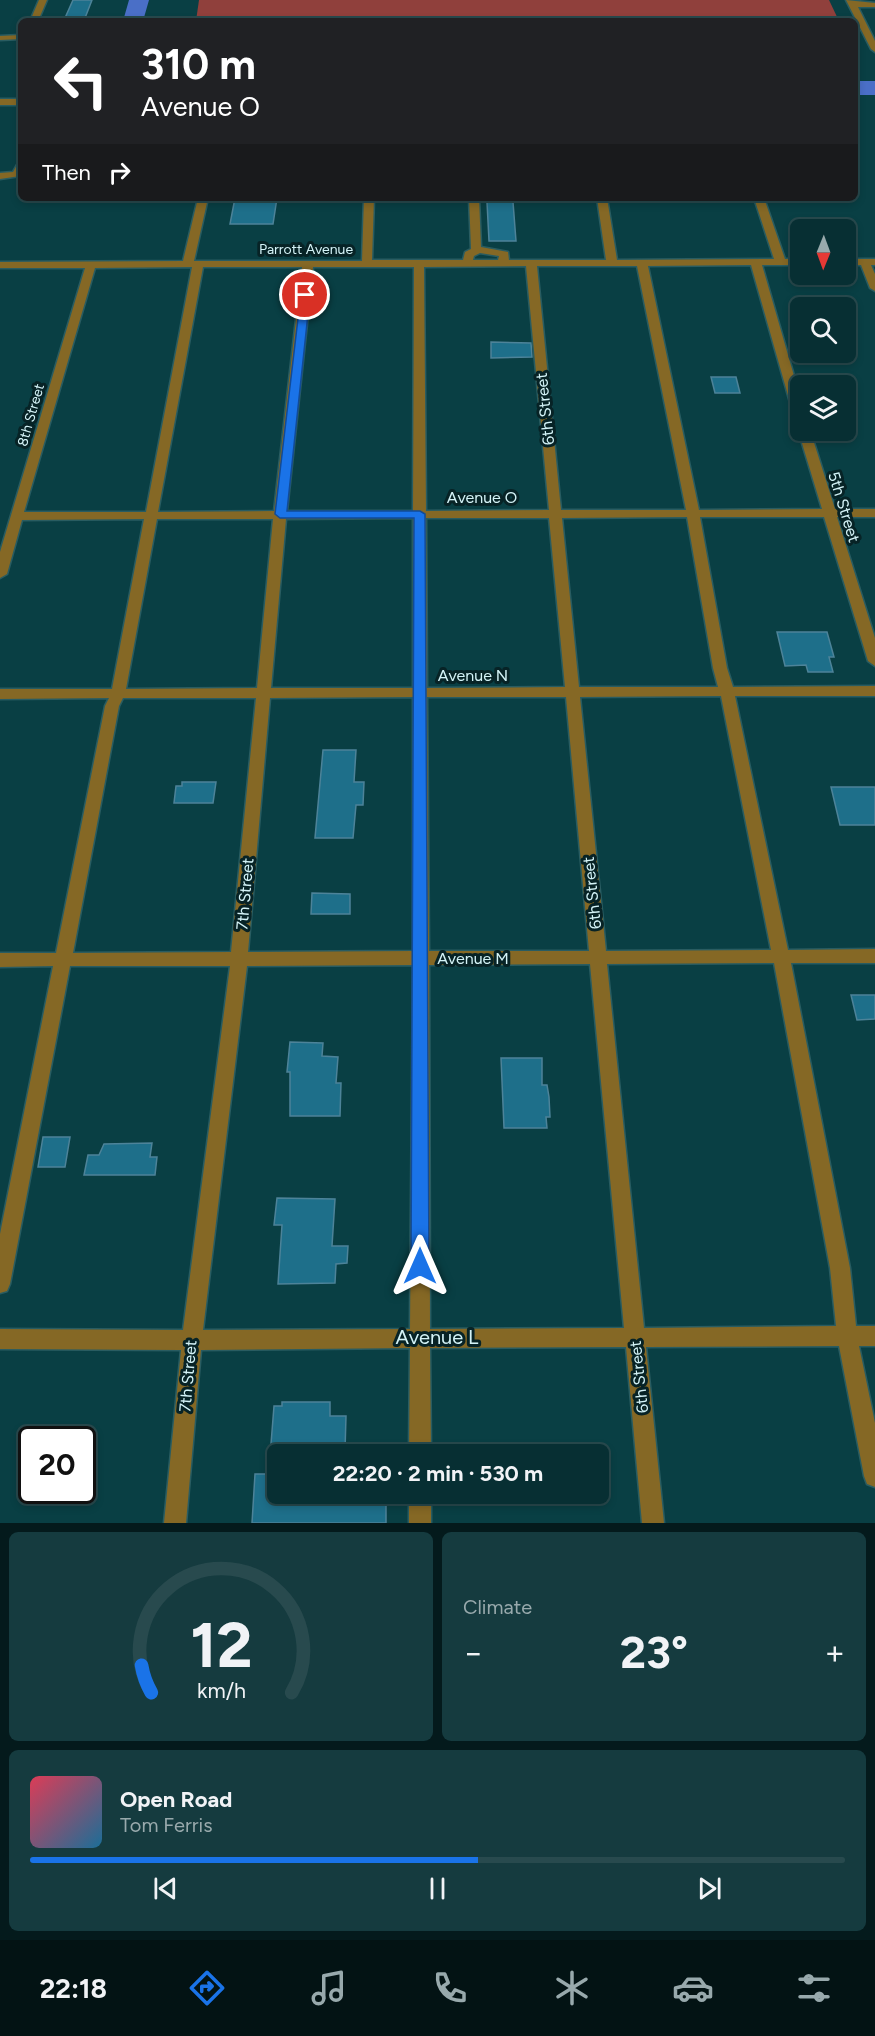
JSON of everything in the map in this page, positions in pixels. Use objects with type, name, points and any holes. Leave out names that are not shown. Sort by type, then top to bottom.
[{"type":"street","points":[[35,18],[43,0]]},
{"type":"street","points":[[851,3],[875,5]]},
{"type":"street","points":[[851,3],[863,17],[875,49]]},
{"type":"street","points":[[0,38],[18,37]]},
{"type":"street","points":[[0,102],[18,102]]},
{"type":"street","points":[[0,176],[18,170]]},
{"type":"street","points":[[0,1284],[111,706],[118,694],[151,515],[203,201]]},
{"type":"street","points":[[367,264],[369,201]]},
{"type":"street","points":[[474,201],[476,249]]},
{"type":"street","points":[[602,201],[612,263]]},
{"type":"street","points":[[760,201],[781,262]]},
{"type":"street","points":[[468,263],[468,254],[476,249],[492,249],[504,254],[503,263]]},
{"type":"street","points":[[756,262],[790,381]]},
{"type":"street","name":"Parrott Avenue","points":[[0,265],[790,262]]},
{"type":"street","points":[[870,262],[875,288]]},
{"type":"street","points":[[419,263],[420,1444]]},
{"type":"street","name":"6th Street","points":[[531,263],[653,1523]]},
{"type":"street","points":[[642,263],[693,513],[720,668],[727,692],[781,956],[840,1268],[847,1336],[875,1476]]},
{"type":"street","name":"8th Street","points":[[0,574],[92,264]]},
{"type":"street","name":"7th Street","points":[[175,1523],[192,1340],[239,959],[280,514],[308,264]]},
{"type":"street","name":"5th Street","points":[[807,441],[875,661]]},
{"type":"street","name":"Avenue O","points":[[17,516],[875,513]]},
{"type":"street","name":"Avenue N","points":[[0,694],[875,691]]},
{"type":"street","name":"Avenue M","points":[[0,960],[875,956]]},
{"type":"street","name":"Avenue L","points":[[0,1339],[875,1336]]},
{"type":"street","points":[[420,1504],[420,1523]]},
{"type":"shaded area","points":[[199,0],[829,0],[838,18],[196,18]]},
{"type":"building","points":[[73,0],[92,0],[85,18],[65,18]]},
{"type":"building","points":[[234,201],[277,201],[273,224],[230,224]]},
{"type":"building","points":[[487,202],[513,202],[516,241],[489,241]]},
{"type":"building","points":[[491,342],[531,343],[532,357],[491,358]]},
{"type":"building","points":[[711,377],[736,377],[740,393],[715,393]]},
{"type":"building","points":[[777,632],[827,632],[834,657],[829,657],[833,672],[808,672],[806,665],[785,666]]},
{"type":"building","points":[[323,750],[356,750],[354,782],[364,782],[363,805],[356,805],[353,838],[315,838]]},
{"type":"building","points":[[182,782],[216,782],[213,803],[174,803],[176,786],[182,786]]},
{"type":"building","points":[[831,787],[875,787],[875,825],[840,825]]},
{"type":"building","points":[[312,893],[350,894],[350,914],[311,914]]},
{"type":"building","points":[[851,995],[875,995],[875,1019],[857,1020]]},
{"type":"building","points":[[290,1042],[323,1043],[322,1056],[338,1057],[336,1083],[341,1083],[340,1116],[290,1116],[290,1072],[287,1072]]},
{"type":"building","points":[[501,1058],[542,1058],[542,1085],[547,1085],[549,1097],[550,1117],[546,1117],[547,1128],[504,1128]]},
{"type":"building","points":[[43,1137],[70,1137],[65,1167],[38,1167]]},
{"type":"building","points":[[152,1143],[150,1157],[157,1157],[155,1175],[84,1175],[88,1155],[99,1155],[104,1144]]},
{"type":"building","points":[[277,1198],[335,1199],[332,1246],[348,1246],[347,1263],[336,1264],[335,1283],[278,1284],[282,1225],[274,1225]]},
{"type":"building","points":[[282,1402],[330,1402],[330,1416],[346,1416],[345,1444],[271,1444],[274,1406],[282,1406]]},
{"type":"building","points":[[255,1474],[267,1474],[267,1504],[386,1504],[386,1523],[252,1523]]},
{"type":"waterway","points":[[134,18],[139,0]]},
{"type":"waterway","points":[[858,88],[875,88]]},
{"type":"route","points":[[305,295],[280,514],[420,514],[420,1266]]}]
